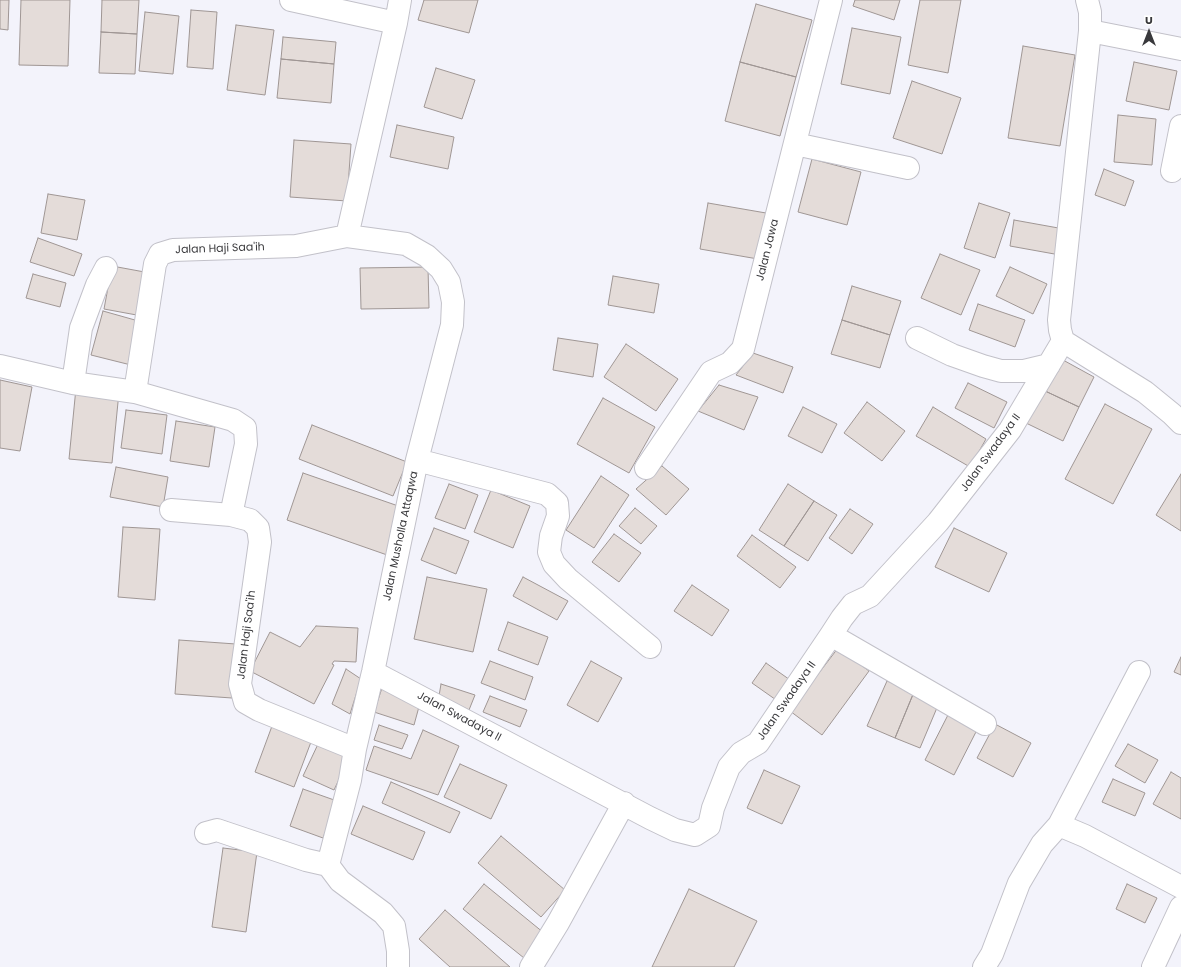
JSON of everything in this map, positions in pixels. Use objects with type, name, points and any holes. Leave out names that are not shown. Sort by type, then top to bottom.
[{"type":"street","points":[[291,0],[396,23]]},
{"type":"street","points":[[347,236],[400,0]]},
{"type":"street","name":"Jalan Jawa","points":[[646,468],[711,372],[730,363],[743,349],[831,0]]},
{"type":"street","points":[[1087,0],[1090,12],[1090,31],[1059,320],[1060,330],[1063,341],[1145,392],[1181,423]]},
{"type":"street","points":[[1090,31],[1181,49]]},
{"type":"street","points":[[1172,172],[1181,126]]},
{"type":"street","points":[[795,144],[908,168]]},
{"type":"street","name":"Jalan Haji Saa'ih","points":[[135,392],[155,264],[160,254],[172,250],[296,246],[347,236],[406,244],[427,256],[442,269],[449,282],[453,302],[452,325]]},
{"type":"street","points":[[73,383],[81,328],[94,291],[106,268]]},
{"type":"street","name":"Jalan Musholla Attaqwa","points":[[328,865],[350,780],[355,749],[373,672],[417,460],[452,325]]},
{"type":"street","points":[[916,338],[952,355],[1001,371],[1024,371],[1049,365]]},
{"type":"street","name":"Jalan Swadaya II","points":[[373,672],[675,830],[695,835],[709,826],[713,808],[729,767],[741,753],[758,743],[853,604],[870,596],[938,522],[1010,430],[1063,341]]},
{"type":"street","points":[[0,366],[73,383],[135,392],[233,420],[245,428],[246,444],[231,515]]},
{"type":"street","points":[[417,460],[547,494],[557,503],[558,516],[551,536],[549,552],[554,564],[568,579],[650,647]]},
{"type":"street","name":"Jalan Haji Saa'ih","points":[[171,510],[231,515],[250,520],[258,528],[260,542],[240,684],[246,702],[259,710],[355,749]]},
{"type":"street","points":[[832,635],[985,724]]},
{"type":"street","points":[[984,967],[992,954],[1019,883],[1042,844],[1059,825],[1139,672]]},
{"type":"street","points":[[531,967],[558,923],[624,803]]},
{"type":"street","points":[[1059,825],[1085,836],[1181,886]]},
{"type":"street","points":[[206,833],[217,830],[306,860],[328,865],[340,881],[383,913],[394,926],[398,951],[398,967]]},
{"type":"street","points":[[1153,967],[1181,906]]},
{"type":"building","points":[[0,0],[9,0],[8,30],[0,29]]},
{"type":"building","points":[[21,0],[70,0],[68,66],[19,65]]},
{"type":"building","points":[[102,0],[139,0],[137,34],[101,32]]},
{"type":"building","points":[[424,0],[478,0],[469,33],[418,20]]},
{"type":"building","points":[[855,0],[900,0],[894,20],[853,6]]},
{"type":"building","points":[[920,0],[961,0],[948,73],[908,65]]},
{"type":"building","points":[[756,4],[812,20],[796,77],[740,62]]},
{"type":"building","points":[[191,10],[217,12],[213,69],[187,67]]},
{"type":"building","points":[[145,12],[179,16],[173,74],[139,71]]},
{"type":"building","points":[[236,25],[274,30],[265,95],[227,90]]},
{"type":"building","points":[[852,28],[901,37],[890,94],[841,84]]},
{"type":"building","points":[[101,32],[137,34],[135,74],[99,73]]},
{"type":"building","points":[[283,37],[336,42],[334,64],[281,59]]},
{"type":"building","points":[[1023,46],[1075,55],[1060,146],[1008,138]]},
{"type":"building","points":[[281,59],[334,64],[331,103],[277,98]]},
{"type":"building","points":[[740,62],[796,77],[780,136],[725,121]]},
{"type":"building","points":[[1134,62],[1177,71],[1169,110],[1126,101]]},
{"type":"building","points":[[436,68],[475,80],[462,119],[424,107]]},
{"type":"building","points":[[912,81],[961,98],[942,154],[893,138]]},
{"type":"building","points":[[1118,115],[1156,119],[1152,165],[1114,162]]},
{"type":"building","points":[[397,125],[454,137],[448,169],[390,157]]},
{"type":"building","points":[[294,140],[351,144],[347,201],[290,197]]},
{"type":"building","points":[[812,159],[861,172],[847,225],[798,212]]},
{"type":"building","points":[[1104,169],[1134,181],[1125,206],[1095,195]]},
{"type":"building","points":[[48,194],[85,200],[77,240],[41,233]]},
{"type":"building","points":[[708,203],[766,213],[758,259],[700,249]]},
{"type":"building","points":[[979,203],[1010,213],[995,258],[964,248]]},
{"type":"building","points":[[1014,220],[1064,229],[1060,255],[1010,246]]},
{"type":"building","points":[[38,238],[82,254],[74,276],[30,262]]},
{"type":"building","points":[[940,254],[980,270],[961,315],[921,298]]},
{"type":"building","points":[[112,266],[150,273],[142,316],[104,309]]},
{"type":"building","points":[[428,267],[429,308],[361,309],[360,268]]},
{"type":"building","points":[[1010,267],[1047,284],[1033,314],[996,296]]},
{"type":"building","points":[[33,274],[66,283],[60,307],[26,298]]},
{"type":"building","points":[[613,276],[659,284],[654,313],[608,305]]},
{"type":"building","points":[[852,286],[901,301],[890,335],[842,320]]},
{"type":"building","points":[[978,304],[1025,320],[1015,347],[969,330]]},
{"type":"building","points":[[103,311],[142,322],[131,365],[91,355]]},
{"type":"building","points":[[842,320],[890,335],[880,368],[831,354]]},
{"type":"building","points":[[558,338],[598,344],[593,377],[553,370]]},
{"type":"building","points":[[626,344],[678,379],[656,411],[604,377]]},
{"type":"building","points":[[753,353],[793,367],[783,393],[736,375]]},
{"type":"building","points":[[1063,360],[1094,377],[1079,407],[1043,390]]},
{"type":"building","points":[[0,380],[32,387],[20,451],[0,448]]},
{"type":"building","points":[[968,383],[1007,402],[994,428],[955,408]]},
{"type":"building","points":[[719,385],[758,397],[744,430],[698,411]]},
{"type":"building","points":[[76,388],[119,392],[112,463],[69,459]]},
{"type":"building","points":[[1043,390],[1079,407],[1063,441],[1026,423]]},
{"type":"building","points":[[603,398],[655,427],[629,473],[577,444]]},
{"type":"building","points":[[867,402],[905,431],[882,461],[844,433]]},
{"type":"building","points":[[1105,404],[1152,429],[1113,504],[1065,479]]},
{"type":"building","points":[[803,407],[837,424],[822,453],[788,436]]},
{"type":"building","points":[[933,407],[986,439],[970,467],[916,436]]},
{"type":"building","points":[[126,410],[167,415],[162,454],[121,448]]},
{"type":"building","points":[[176,421],[215,427],[209,467],[170,461]]},
{"type":"building","points":[[312,425],[407,462],[393,496],[299,459]]},
{"type":"building","points":[[662,466],[689,489],[666,515],[636,489]]},
{"type":"building","points":[[116,467],[168,477],[163,507],[110,497]]},
{"type":"building","points":[[303,473],[407,509],[390,556],[287,520]]},
{"type":"building","points":[[1181,474],[1181,531],[1156,515]]},
{"type":"building","points":[[601,476],[629,495],[594,548],[566,530]]},
{"type":"building","points":[[449,484],[478,495],[465,529],[435,518]]},
{"type":"building","points":[[788,484],[814,501],[784,546],[759,530]]},
{"type":"building","points":[[491,490],[530,506],[513,548],[474,532]]},
{"type":"building","points":[[814,501],[837,515],[808,561],[784,546]]},
{"type":"building","points":[[635,508],[657,526],[641,544],[619,526]]},
{"type":"building","points":[[850,509],[873,524],[852,554],[829,538]]},
{"type":"building","points":[[123,527],[160,529],[155,600],[118,597]]},
{"type":"building","points":[[434,528],[469,541],[456,574],[421,560]]},
{"type":"building","points":[[954,528],[1007,553],[989,592],[935,567]]},
{"type":"building","points":[[614,534],[641,553],[619,582],[592,562]]},
{"type":"building","points":[[752,535],[796,567],[780,588],[737,556]]},
{"type":"building","points":[[427,577],[487,589],[473,652],[414,639]]},
{"type":"building","points":[[523,577],[568,601],[557,620],[513,596]]},
{"type":"building","points":[[692,585],[729,610],[712,636],[674,611]]},
{"type":"building","points":[[508,622],[548,637],[538,665],[498,650]]},
{"type":"building","points":[[316,626],[358,628],[356,662],[334,661],[332,664],[334,665],[314,704],[250,671],[270,632],[300,647]]},
{"type":"building","points":[[179,640],[236,644],[232,698],[175,694]]},
{"type":"building","points":[[838,648],[869,671],[822,735],[790,711]]},
{"type":"building","points":[[1181,657],[1181,675],[1174,672]]},
{"type":"building","points":[[490,661],[533,677],[525,700],[481,683]]},
{"type":"building","points":[[591,661],[622,678],[598,722],[567,705]]},
{"type":"building","points":[[766,663],[793,682],[779,702],[752,683]]},
{"type":"building","points":[[346,669],[361,679],[350,714],[332,704]]},
{"type":"building","points":[[887,681],[914,692],[895,738],[867,726]]},
{"type":"building","points":[[441,684],[475,695],[469,710],[439,696]]},
{"type":"building","points":[[382,688],[420,703],[414,725],[374,712]]},
{"type":"building","points":[[914,692],[939,703],[920,748],[895,738]]},
{"type":"building","points":[[490,696],[527,710],[520,727],[483,712]]},
{"type":"building","points":[[950,711],[979,726],[954,775],[925,760]]},
{"type":"building","points":[[275,718],[314,734],[294,787],[255,772]]},
{"type":"building","points":[[995,724],[1031,743],[1013,777],[977,758]]},
{"type":"building","points":[[379,725],[408,735],[402,749],[374,740]]},
{"type":"building","points":[[423,730],[459,746],[438,795],[366,770],[374,746],[411,759]]},
{"type":"building","points":[[319,742],[350,756],[334,790],[303,776]]},
{"type":"building","points":[[1128,744],[1158,760],[1145,783],[1115,766]]},
{"type":"building","points":[[460,764],[507,785],[491,819],[444,797]]},
{"type":"building","points":[[764,770],[800,786],[782,824],[747,808]]},
{"type":"building","points":[[1171,772],[1181,778],[1181,819],[1153,804]]},
{"type":"building","points":[[1113,779],[1145,793],[1135,816],[1102,802]]},
{"type":"building","points":[[391,782],[460,812],[450,833],[382,803]]},
{"type":"building","points":[[303,789],[337,801],[323,838],[290,826]]},
{"type":"building","points":[[363,806],[425,832],[413,860],[351,834]]},
{"type":"building","points":[[501,836],[565,890],[541,917],[478,863]]},
{"type":"building","points":[[223,848],[257,852],[246,932],[212,927]]},
{"type":"building","points":[[484,884],[544,933],[524,958],[463,909]]},
{"type":"building","points":[[1127,884],[1157,898],[1145,923],[1116,909]]},
{"type":"building","points":[[689,889],[757,921],[734,967],[652,967]]},
{"type":"building","points":[[445,910],[510,967],[450,967],[419,939]]}]
